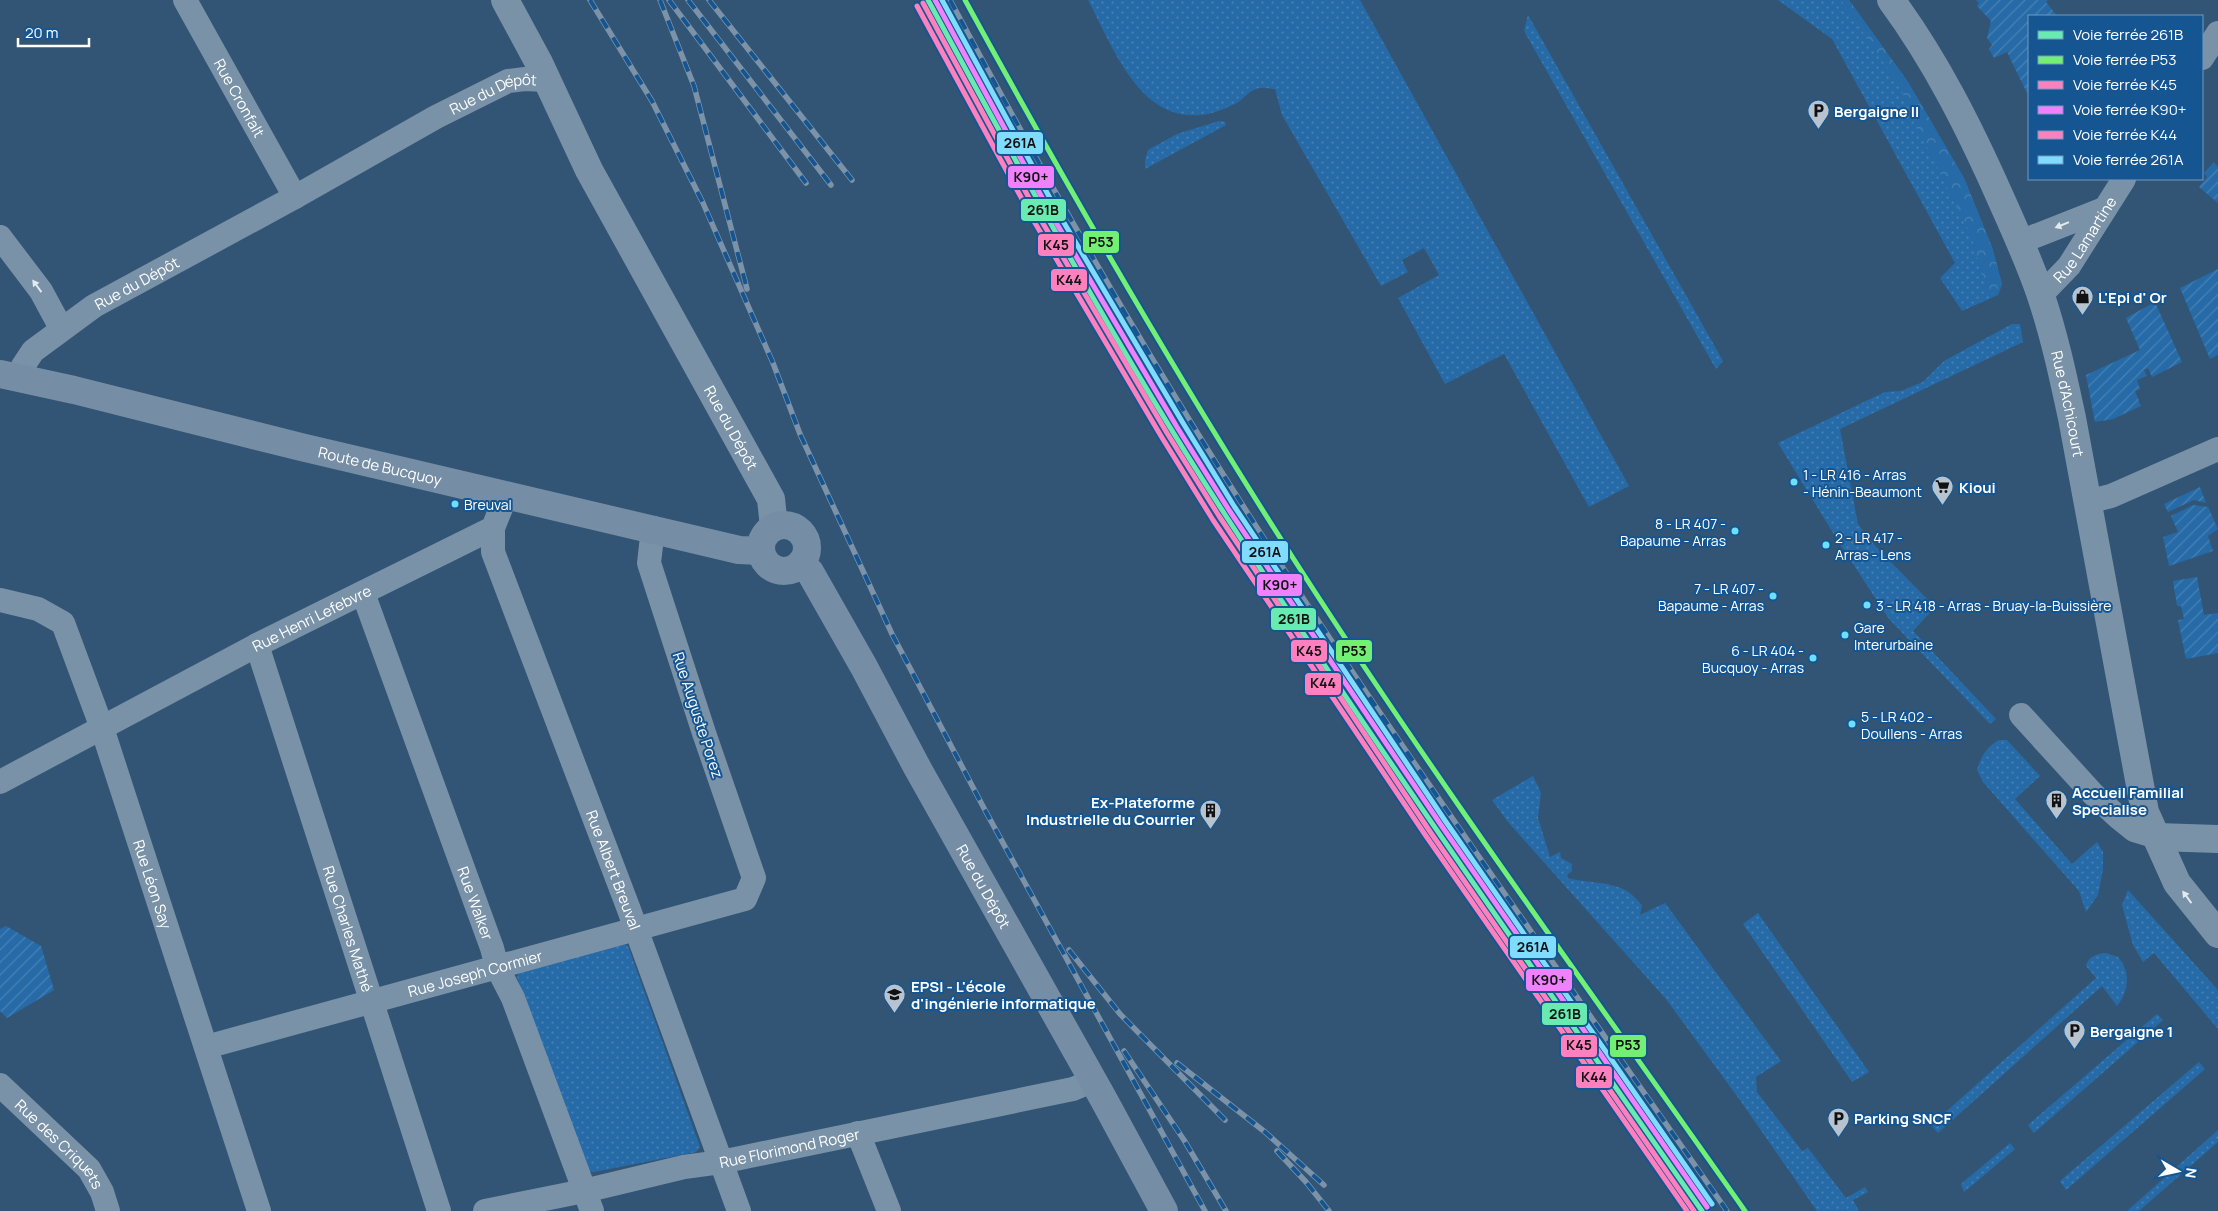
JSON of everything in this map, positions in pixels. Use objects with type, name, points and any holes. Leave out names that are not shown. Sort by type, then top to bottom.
[{"type":"main road","name":"Route de Bucquoy","points":[[9,376],[107,398],[301,448],[652,528],[739,550],[761,550]]},
{"type":"main road","points":[[788,525],[801,532],[807,544],[807,552],[800,564],[789,570],[776,570],[766,562],[761,550],[764,536],[774,527],[788,525]]},
{"type":"main road","name":"Rue du Dépôt","points":[[800,564],[810,572],[864,666],[918,769],[1164,1211]]},
{"type":"street","name":"Rue Cronfalt","points":[[185,0],[295,197]]},
{"type":"street","points":[[505,0],[539,62],[546,80]]},
{"type":"street","name":"Rue d'Achicourt","points":[[1891,0],[1941,76],[1980,151],[2041,295],[2062,372],[2145,812],[2177,883],[2218,934]]},
{"type":"street","points":[[2203,56],[2218,33]]},
{"type":"street","name":"Rue du Dépôt","points":[[9,376],[23,366],[33,350],[94,306],[295,197],[436,117],[508,81],[525,79],[546,80],[589,170],[771,499],[774,527]]},
{"type":"street","name":"Rue Lamartine","points":[[2041,295],[2069,266],[2123,180]]},
{"type":"street","points":[[2020,242],[2104,209]]},
{"type":"street","points":[[0,237],[41,291],[61,328]]},
{"type":"street","points":[[2087,502],[2111,496],[2218,449]]},
{"type":"street","points":[[493,528],[501,508],[502,494]]},
{"type":"street","name":"Rue Henri Lefebvre","points":[[0,782],[256,645],[493,528]]},
{"type":"street","name":"Rue Albert Breuval","points":[[493,528],[493,552],[636,928],[739,1211]]},
{"type":"street","name":"Rue Auguste Porez","points":[[652,528],[649,563],[704,733],[754,878],[745,898]]},
{"type":"street","name":"Rue Walker","points":[[363,593],[492,948],[496,967],[513,998],[588,1201]]},
{"type":"street","name":"Rue Léon Say","points":[[0,600],[38,609],[64,623],[102,728],[259,1211]]},
{"type":"street","name":"Rue Charles Mathé","points":[[256,645],[440,1211]]},
{"type":"street","points":[[2021,715],[2093,794],[2134,830],[2157,837],[2218,839]]},
{"type":"street","name":"Rue Joseph Cormier","points":[[206,1046],[745,898]]},
{"type":"street","name":"Rue Florimond Roger","points":[[485,1211],[588,1201],[684,1167],[721,1162],[1073,1089],[1092,1081]]},
{"type":"street","name":"Rue des Criquets","points":[[0,1084],[89,1169],[102,1192],[108,1211]]},
{"type":"street","points":[[858,1133],[889,1211]]},
{"type":"green space","points":[[1088,0],[1360,0],[1629,486],[1589,507],[1504,354],[1445,384],[1398,298],[1439,275],[1424,248],[1402,260],[1408,272],[1381,286],[1282,115],[1275,89],[1263,88],[1253,90],[1237,103],[1212,113],[1188,115],[1167,109],[1149,98],[1120,62]]},
{"type":"green space","points":[[1778,0],[1849,0],[1908,82],[1964,178],[1992,247],[2002,284],[1998,295],[1962,311],[1940,278],[1955,263],[1832,39]]},
{"type":"green space","points":[[1841,0],[1849,0],[1908,82],[1964,178],[1992,247],[2002,284],[1998,295],[1987,292],[1970,233],[1918,129],[1900,87]]},
{"type":"green space","points":[[1976,0],[2048,0],[2046,2],[2056,15],[2028,15],[2028,92],[2007,52],[1994,58],[1989,49],[1992,45],[1987,38],[1991,21],[1977,6],[1979,3]]},
{"type":"green space","points":[[1528,15],[1723,361],[1716,369],[1524,31]]},
{"type":"green space","points":[[1219,121],[1225,122],[1226,125],[1145,169],[1148,150],[1177,134]]},
{"type":"green space","points":[[2214,162],[2218,167],[2218,203],[2199,187],[2207,177],[2204,173]]},
{"type":"green space","points":[[2218,269],[2218,355],[2210,359],[2180,288]]},
{"type":"green space","points":[[2155,302],[2182,362],[2152,377],[2148,368],[2144,370],[2147,376],[2137,380],[2140,389],[2135,391],[2141,406],[2113,419],[2095,422],[2086,375],[2140,350],[2126,318]]},
{"type":"green space","points":[[2012,324],[2020,324],[2023,342],[1840,429],[1858,524],[1876,547],[1935,607],[1913,631],[1996,719],[1990,724],[1889,619],[1838,541],[1778,443],[1885,392],[1901,391],[1923,382],[1944,361]]},
{"type":"green space","points":[[2200,487],[2206,503],[2194,500],[2168,512],[2164,504]]},
{"type":"green space","points":[[2193,505],[2208,507],[2218,529],[2208,536],[2213,551],[2169,566],[2163,537],[2178,532],[2171,516]]},
{"type":"green space","points":[[2197,577],[2204,615],[2218,613],[2218,653],[2186,659],[2178,620],[2184,619],[2181,606],[2177,606],[2173,581]]},
{"type":"green space","points":[[1999,740],[2007,740],[2040,776],[2015,799],[2072,864],[2097,842],[2103,852],[2103,869],[2098,895],[2086,912],[2079,891],[1983,782],[1977,770],[1987,749]]},
{"type":"green space","points":[[1533,776],[1541,793],[1538,818],[1550,857],[1560,852],[1561,858],[1572,864],[1572,871],[1568,874],[1567,878],[1613,885],[1627,891],[1642,905],[1640,915],[1665,903],[1781,1061],[1756,1077],[1757,1092],[1802,1151],[1808,1148],[1846,1198],[1865,1187],[1868,1192],[1853,1200],[1859,1211],[1817,1211],[1742,1103],[1666,999],[1508,822],[1492,800]]},
{"type":"green space","points":[[2128,890],[2218,990],[2218,1029],[2154,953],[2143,962],[2133,945],[2122,905]]},
{"type":"green space","points":[[1758,913],[1869,1072],[1852,1082],[1743,924]]},
{"type":"green space","points":[[6,926],[41,946],[54,990],[7,1018],[0,1011],[0,929]]},
{"type":"green space","points":[[623,943],[628,946],[700,1147],[696,1152],[594,1172],[589,1171],[517,977],[519,971]]},
{"type":"green space","points":[[2106,953],[2118,957],[2127,975],[2126,988],[2117,1006],[2102,986],[1938,1133],[1931,1125],[2096,978],[2086,966],[2087,963],[2093,956]]},
{"type":"green space","points":[[2157,1014],[2163,1020],[2034,1133],[2028,1125]]},
{"type":"green space","points":[[2199,1062],[2205,1069],[2066,1190],[2060,1181]]},
{"type":"green space","points":[[2218,1130],[2218,1142],[2139,1211],[2127,1211]]},
{"type":"green space","points":[[2010,1143],[2015,1149],[1964,1192],[1961,1184]]},
{"type":"railway","points":[[590,0],[652,101],[703,203],[773,363],[800,434],[892,634],[986,812],[1205,1211]]},
{"type":"railway","points":[[660,0],[694,86],[747,289]]},
{"type":"railway","points":[[669,0],[806,183]]},
{"type":"railway","points":[[688,0],[831,185]]},
{"type":"railway","points":[[709,0],[852,180]]},
{"type":"railway","points":[[950,0],[1034,154],[1121,306],[1259,531],[1410,757],[1727,1211]]},
{"type":"railway","points":[[1069,950],[1120,1014],[1225,1120]]},
{"type":"railway","points":[[1124,1051],[1184,1140],[1226,1211]]},
{"type":"railway","points":[[1177,1063],[1265,1132],[1324,1185]]},
{"type":"railway","points":[[1277,1151],[1306,1182],[1329,1211]]},
{"type":"rail line","name":"261B","points":[[928,0],[1108,324],[1184,451],[1282,602],[1400,777],[1702,1211]]},
{"type":"rail line","name":"K90+","points":[[935,0],[1051,214],[1177,427],[1229,510],[1441,825],[1707,1207]]},
{"type":"rail line","name":"261A","points":[[942,0],[1057,211],[1234,506],[1446,822],[1712,1204]]},
{"type":"rail line","name":"P53","points":[[965,0],[1134,299],[1223,447],[1315,592],[1473,827],[1745,1211]]},
{"type":"rail line","name":"K45","points":[[923,3],[1041,220],[1167,433],[1219,516],[1431,833],[1694,1211]]},
{"type":"rail line","name":"K44","points":[[917,6],[1035,223],[1213,520],[1426,836],[1687,1211]]},
{"type":"place","name":"Bergaigne II","points":[[1818,130]]},
{"type":"place","name":"L'Epi d' Or","points":[[2082,316]]},
{"type":"place","name":"1 - LR 416 - Arras - Hénin-Beaumont","points":[[1794,482]]},
{"type":"place","name":"Breuval","points":[[455,504]]},
{"type":"place","name":"Kioui","points":[[1943,506]]},
{"type":"place","name":"8 - LR 407 - Bapaume - Arras","points":[[1735,531]]},
{"type":"place","name":"2 - LR 417 - Arras - Lens","points":[[1826,545]]},
{"type":"place","name":"7 - LR 407 - Bapaume - Arras","points":[[1773,596]]},
{"type":"place","name":"3 - LR 418 - Arras - Bruay-la-Buissière","points":[[1867,605]]},
{"type":"place","name":"Gare Interurbaine","points":[[1845,635]]},
{"type":"place","name":"6 - LR 404 - Bucquoy - Arras","points":[[1813,658]]},
{"type":"place","name":"5 - LR 402 - Doullens - Arras","points":[[1852,724]]},
{"type":"place","name":"Accueil Familial Specialise","points":[[2056,820]]},
{"type":"place","name":"Ex-Plateforme Industrielle du Courrier","points":[[1211,830]]},
{"type":"place","name":"EPSI - L'école d'ingénierie informatique","points":[[895,1014]]},
{"type":"place","name":"Bergaigne 1","points":[[2074,1050]]},
{"type":"place","name":"Parking SNCF","points":[[1838,1137]]}]
